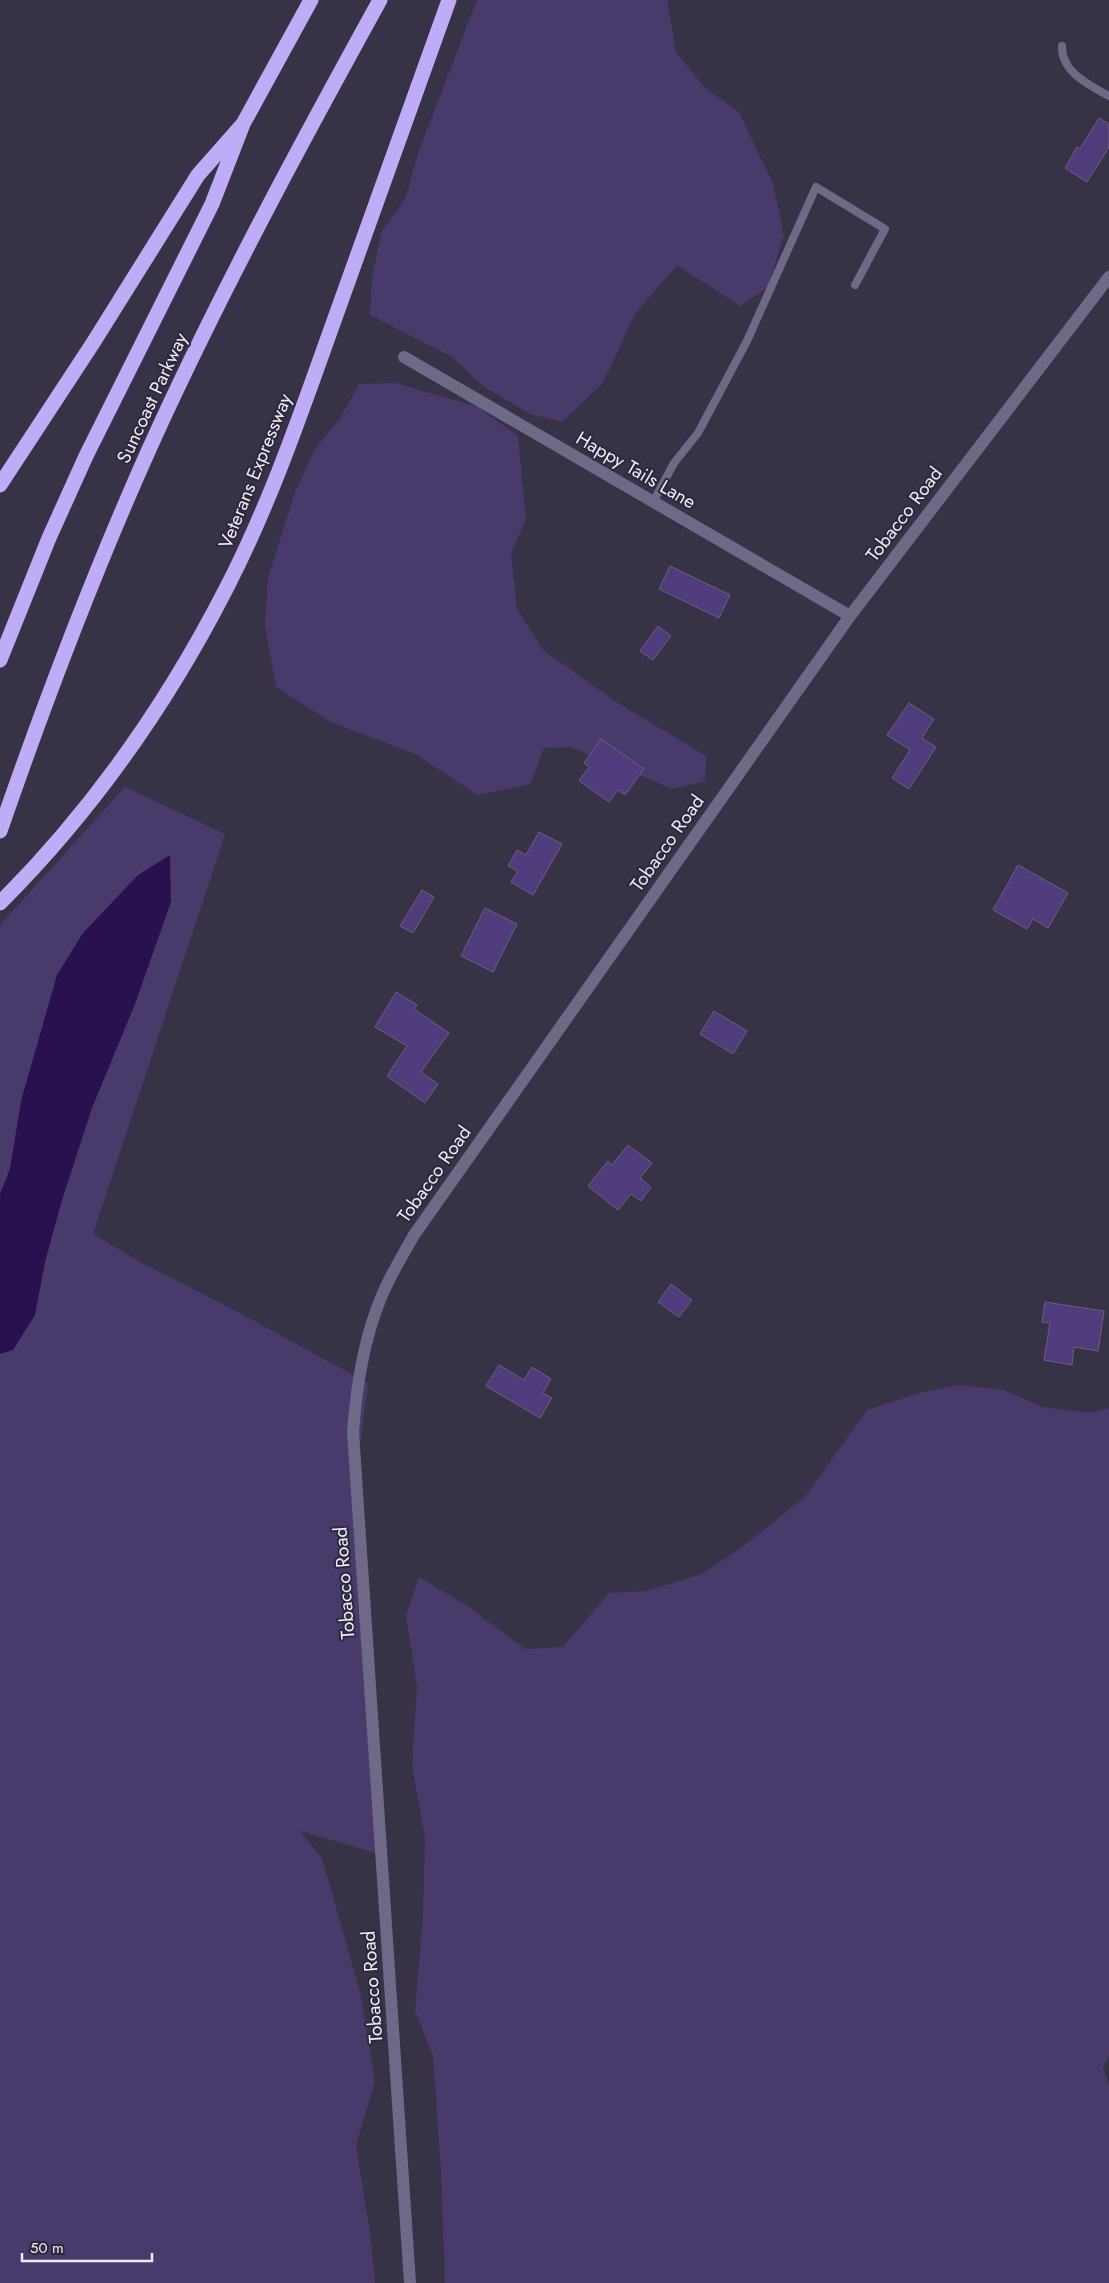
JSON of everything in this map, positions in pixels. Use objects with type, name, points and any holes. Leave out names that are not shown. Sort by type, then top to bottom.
[{"type":"highway","points":[[0,485],[198,175],[243,124],[311,0]]},
{"type":"highway","name":"Suncoast Parkway","points":[[0,831],[74,625],[175,393],[234,272],[285,174],[380,0]]},
{"type":"highway","name":"Veterans Expressway","points":[[0,903],[66,832],[146,725],[190,655],[247,547],[298,422],[449,0]]},
{"type":"highway","name":"Suncoast Parkway","points":[[0,660],[58,520],[123,380],[212,204],[243,124]]},
{"type":"street","name":"Tobacco Road","points":[[410,2283],[353,1432],[355,1404],[375,1311],[392,1274],[414,1235],[850,616],[1109,277]]},
{"type":"street","name":"Happy Tails Lane","points":[[404,357],[850,616]]},
{"type":"lane","points":[[1062,46],[1061,56],[1066,66],[1082,79],[1109,96]]},
{"type":"lane","points":[[653,502],[674,463],[698,433],[747,342],[816,187],[885,230],[855,285]]},
{"type":"shaded area","points":[[477,0],[667,0],[676,52],[704,87],[739,112],[773,184],[784,235],[768,287],[740,306],[677,265],[635,314],[603,383],[562,422],[530,414],[483,386],[452,357],[370,315],[372,279],[381,233],[405,199],[420,148]]},
{"type":"shaded area","points":[[396,383],[478,407],[518,436],[526,519],[511,553],[517,609],[543,650],[618,703],[706,756],[705,781],[673,789],[571,747],[544,748],[530,784],[478,795],[415,754],[331,722],[276,687],[265,626],[268,577],[296,490],[315,449],[339,420],[359,384]]},
{"type":"shaded area","points":[[125,787],[225,834],[93,1234],[142,1263],[240,1313],[368,1383],[359,1453],[379,1854],[300,1831],[322,1858],[360,1992],[375,2081],[356,2145],[371,2240],[375,2283],[0,2283],[0,925]]},
{"type":"shaded area","points":[[170,855],[171,902],[135,1004],[92,1108],[62,1200],[45,1262],[35,1315],[13,1350],[0,1354],[0,1194],[10,1169],[21,1101],[57,975],[83,933],[138,875]]},
{"type":"shaded area","points":[[959,1385],[1004,1390],[1042,1407],[1090,1413],[1109,1408],[1109,2056],[1103,2068],[1109,2085],[1109,2283],[445,2283],[441,2170],[433,2056],[415,2011],[423,1915],[425,1838],[412,1765],[417,1686],[406,1615],[419,1577],[463,1603],[525,1649],[563,1647],[609,1593],[646,1591],[702,1574],[749,1542],[805,1497],[867,1410],[923,1392]]},
{"type":"building","points":[[1099,118],[1109,124],[1109,147],[1087,182],[1065,168],[1077,147],[1080,149]]},
{"type":"building","points":[[670,566],[730,595],[719,618],[659,589]]},
{"type":"building","points":[[658,626],[671,636],[653,660],[640,651]]},
{"type":"building","points":[[909,703],[934,719],[922,738],[936,747],[909,789],[892,778],[910,750],[887,735]]},
{"type":"building","points":[[601,739],[644,769],[625,795],[618,790],[609,802],[579,781],[589,767],[584,763]]},
{"type":"building","points":[[539,832],[562,844],[533,895],[511,882],[518,871],[508,866],[517,850],[526,855]]},
{"type":"building","points":[[1018,865],[1068,893],[1048,928],[1033,919],[1027,929],[993,910]]},
{"type":"building","points":[[422,890],[434,897],[413,933],[400,926]]},
{"type":"building","points":[[485,908],[517,924],[493,972],[461,956]]},
{"type":"building","points":[[396,992],[417,1005],[414,1009],[449,1033],[421,1072],[438,1084],[425,1103],[387,1076],[407,1046],[375,1027]]},
{"type":"building","points":[[714,1011],[747,1031],[733,1054],[700,1034]]},
{"type":"building","points":[[628,1145],[652,1163],[640,1178],[651,1187],[641,1201],[631,1194],[618,1210],[588,1186],[608,1161],[612,1165]]},
{"type":"building","points":[[671,1284],[692,1300],[679,1317],[658,1302]]},
{"type":"building","points":[[1045,1302],[1104,1311],[1098,1351],[1074,1347],[1072,1365],[1044,1360],[1050,1323],[1042,1322]]},
{"type":"building","points":[[499,1365],[524,1380],[532,1367],[551,1379],[543,1393],[552,1398],[540,1418],[486,1386]]}]
